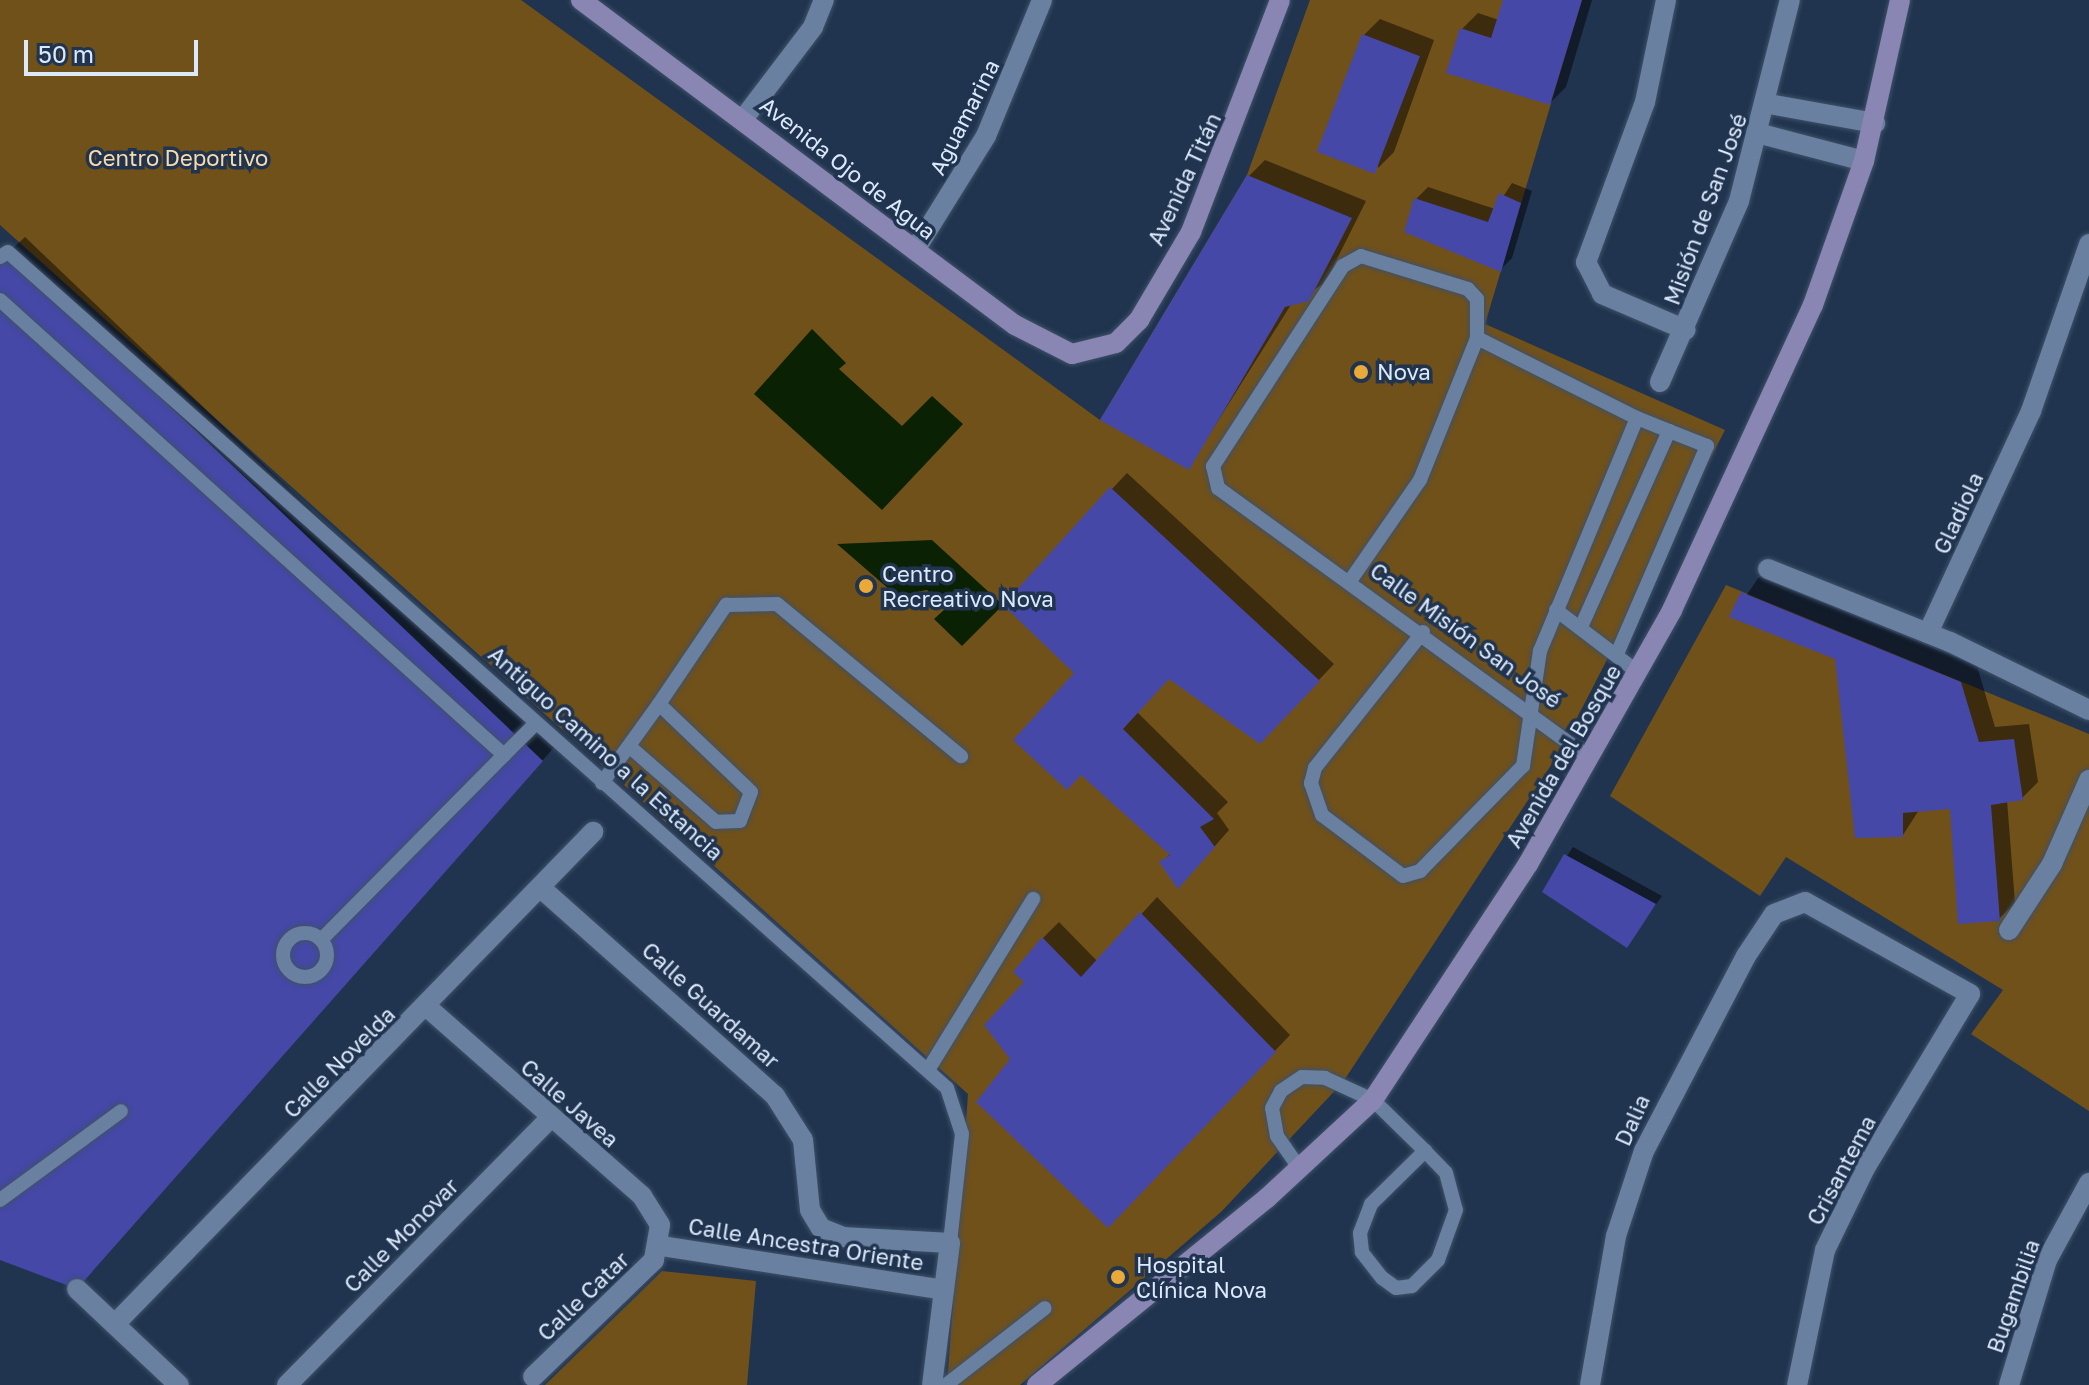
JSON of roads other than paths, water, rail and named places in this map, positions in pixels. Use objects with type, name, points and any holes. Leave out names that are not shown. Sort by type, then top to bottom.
[{"type":"street","points":[[744,118],[806,38],[824,0]]},
{"type":"street","name":"Aguamarina","points":[[915,250],[986,136],[1042,0]]},
{"type":"street","name":"Avenida Titán","points":[[1095,353],[1139,320],[1191,232],[1280,0]]},
{"type":"street","points":[[1666,0],[1645,102],[1586,262],[1602,294],[1686,330]]},
{"type":"street","name":"Misión de San José","points":[[1660,382],[1686,330],[1761,134],[1790,0]]},
{"type":"street","name":"Avenida del Bosque","points":[[1037,1385],[1300,1169],[1373,1100],[1591,759],[1639,673],[1813,305],[1875,123],[1900,0]]},
{"type":"street","name":"Avenida Ojo de Agua","points":[[589,3],[915,250],[1049,346],[1095,353]]},
{"type":"street","points":[[1769,104],[1875,123]]},
{"type":"street","points":[[1761,134],[1864,161]]},
{"type":"street","name":"Gladiola","points":[[1928,633],[2031,411],[2089,244]]},
{"type":"street","points":[[1768,569],[1928,633],[2089,710]]},
{"type":"street","points":[[2009,930],[2052,864],[2089,780]]},
{"type":"street","name":"Calle Novelda","points":[[116,1323],[542,889],[593,832]]},
{"type":"street","name":"Calle Guardamar","points":[[542,889],[775,1096],[803,1140],[810,1210],[821,1228]]},
{"type":"street","name":"Dalia","points":[[1590,1385],[1616,1236],[1644,1151],[1746,956],[1774,914],[1788,905],[1823,908],[1970,994]]},
{"type":"street","name":"Crisantema","points":[[1797,1385],[1825,1250],[1864,1170],[1970,994]]},
{"type":"street","name":"Calle Javea","points":[[427,1007],[549,1119],[642,1196],[660,1225],[661,1246]]},
{"type":"street","name":"Calle Monovar","points":[[287,1385],[549,1119]]},
{"type":"street","name":"Bugambilia","points":[[2009,1385],[2047,1260],[2089,1183]]},
{"type":"street","name":"Calle Ancestra Oriente","points":[[821,1228],[843,1237],[950,1243]]},
{"type":"street","name":"Antiguo Camino a la Estancia","points":[[932,1385],[950,1243]]},
{"type":"street","name":"Calle Ancestra Oriente","points":[[661,1246],[944,1290]]},
{"type":"street","name":"Calle Catar","points":[[533,1377],[644,1272],[661,1246]]},
{"type":"street","points":[[77,1289],[179,1385]]},
{"type":"lane","name":"Antiguo Camino a la Estancia","points":[[4,254],[928,1070],[961,1119],[950,1243]]},
{"type":"lane","name":"Calle Misión San José","points":[[1477,338],[1477,299],[1468,289],[1361,256],[1351,260],[1213,466],[1218,488],[1423,632],[1533,712],[1591,759]]},
{"type":"lane","points":[[0,300],[504,755]]},
{"type":"lane","points":[[1350,581],[1420,480],[1477,338],[1637,418],[1707,446],[1617,654]]},
{"type":"lane","points":[[1423,632],[1315,768],[1311,783],[1322,815],[1385,868],[1403,876],[1420,871],[1523,766],[1540,651],[1637,418]]},
{"type":"lane","points":[[1581,627],[1669,431]]},
{"type":"lane","points":[[602,783],[726,605],[777,604],[961,756]]},
{"type":"lane","points":[[1556,610],[1639,673]]},
{"type":"lane","points":[[630,747],[716,822],[740,821],[751,792],[659,704]]},
{"type":"lane","points":[[322,939],[536,723]]},
{"type":"lane","points":[[928,1070],[1033,899]]},
{"type":"lane","points":[[1300,1169],[1277,1136],[1272,1108],[1281,1091],[1302,1077],[1325,1078],[1373,1100],[1425,1151],[1446,1173],[1456,1210],[1428,1275],[1396,1288],[1362,1252],[1363,1219],[1425,1151]]},
{"type":"lane","points":[[0,1200],[121,1111]]},
{"type":"lane","points":[[946,1385],[1045,1308]]},
{"type":"place","name":"Nova","points":[[1361,372]]},
{"type":"place","name":"Centro Recreativo Nova","points":[[866,586]]},
{"type":"place","name":"Hospital Clínica Nova","points":[[1118,1277]]},
{"type":"park label","name":"Centro Deportivo","points":[[178,158]]}]
